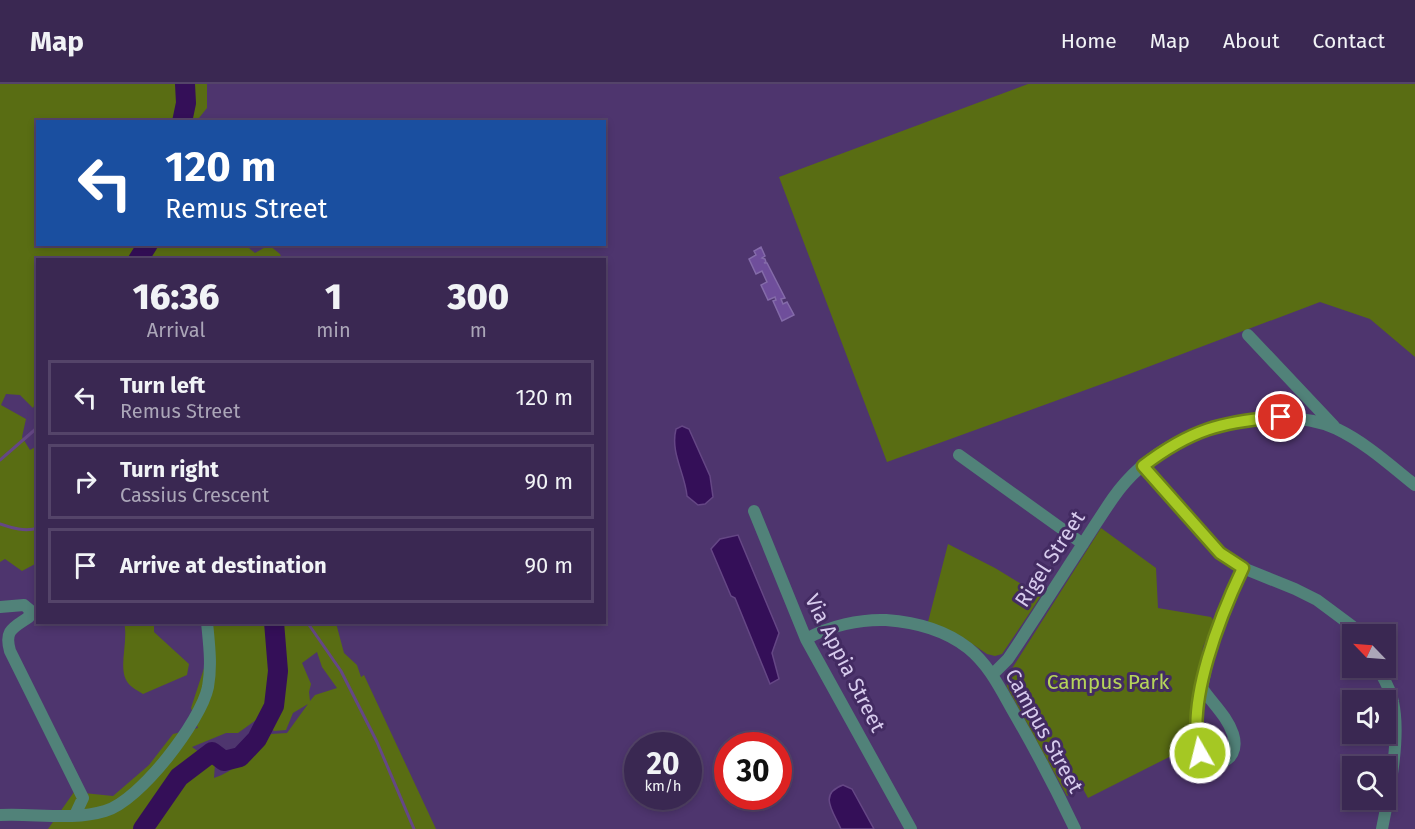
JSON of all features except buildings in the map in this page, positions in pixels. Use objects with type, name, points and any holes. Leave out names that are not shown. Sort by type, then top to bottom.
[{"type":"street","points":[[1248,335],[1336,429],[1361,443],[1415,485]]},
{"type":"street","name":"Rigel Street","points":[[993,674],[1008,659],[1114,496],[1143,466],[1167,448],[1187,436],[1227,423],[1281,417],[1318,422],[1336,429]]},
{"type":"street","points":[[959,455],[1083,544]]},
{"type":"street","points":[[1143,466],[1220,553],[1243,568],[1288,585],[1317,600],[1349,624]]},
{"type":"street","name":"Via Appia Street","points":[[754,511],[806,639],[911,829]]},
{"type":"street","points":[[1202,688],[1227,721],[1233,734],[1233,752],[1228,759],[1221,762],[1206,759],[1200,753],[1196,727],[1202,688],[1210,648],[1243,568]]},
{"type":"street","points":[[0,607],[24,605],[30,610],[29,617],[10,630],[7,641],[83,798],[75,815]]},
{"type":"street","name":"Campus Street","points":[[806,639],[823,630],[880,620],[905,622],[956,639],[993,674],[1075,829]]},
{"type":"street","points":[[0,815],[75,815],[107,811],[138,790],[198,715],[208,687],[211,658],[207,624]]},
{"type":"street","points":[[1382,829],[1390,781],[1395,718],[1393,701],[1383,678]]},
{"type":"green space","points":[[0,84],[207,84],[207,108],[199,118],[202,120],[36,120],[36,246],[246,246],[255,253],[270,246],[282,258],[36,258],[36,401],[33,408],[20,395],[6,394],[1,405],[26,419],[22,437],[30,450],[36,447],[36,564],[22,571],[5,559],[0,562]]},
{"type":"green space","points":[[1028,84],[1415,84],[1415,357],[1370,319],[1320,302],[887,462],[779,177]]},
{"type":"green space","name":"Campus Park","points":[[1101,528],[1156,568],[1158,608],[1211,617],[1214,621],[1203,647],[1189,738],[1191,746],[1088,798],[1082,787],[1067,796],[1007,687],[1006,678]]},
{"type":"green space","points":[[948,544],[995,568],[1041,596],[1002,654],[995,656],[987,654],[959,635],[928,622]]},
{"type":"green space","points":[[124,624],[154,624],[154,632],[189,664],[187,675],[143,694],[131,686],[123,670]]},
{"type":"green space","points":[[214,624],[336,624],[344,653],[357,665],[361,677],[364,675],[436,829],[48,829],[74,792],[113,796],[149,765],[173,734],[198,728],[191,708],[206,662]],"holes":[[[317,652],[322,667],[337,688],[315,695],[310,701],[311,684],[302,663]],[[308,704],[287,733],[271,734],[245,760],[230,771],[214,778],[215,764],[192,747],[226,733],[238,733],[260,717],[274,731],[286,730],[293,713]]]},
{"type":"shaded area","points":[[682,426],[689,429],[710,476],[713,497],[705,504],[698,505],[687,496],[675,446],[676,429]]},
{"type":"shaded area","points":[[738,535],[779,633],[772,653],[779,679],[770,684],[735,598],[731,596],[711,549],[720,539]]},
{"type":"shaded area","points":[[843,785],[852,789],[874,829],[841,829],[829,798],[835,789]]},
{"type":"waterway","points":[[182,120],[186,103],[185,84]]},
{"type":"waterway","points":[[139,258],[147,246]]},
{"type":"waterway","points":[[0,460],[36,429]]},
{"type":"waterway","points":[[0,524],[23,530],[36,528]]},
{"type":"waterway","points":[[143,829],[179,777],[212,752],[224,761],[240,757],[257,739],[274,706],[278,671],[274,624]]},
{"type":"waterway","points":[[308,624],[341,671],[377,742],[414,829]]},
{"type":"route","points":[[1200,753],[1196,727],[1210,648],[1243,568],[1220,553],[1143,466],[1187,436],[1207,428],[1227,423],[1281,417]]}]
